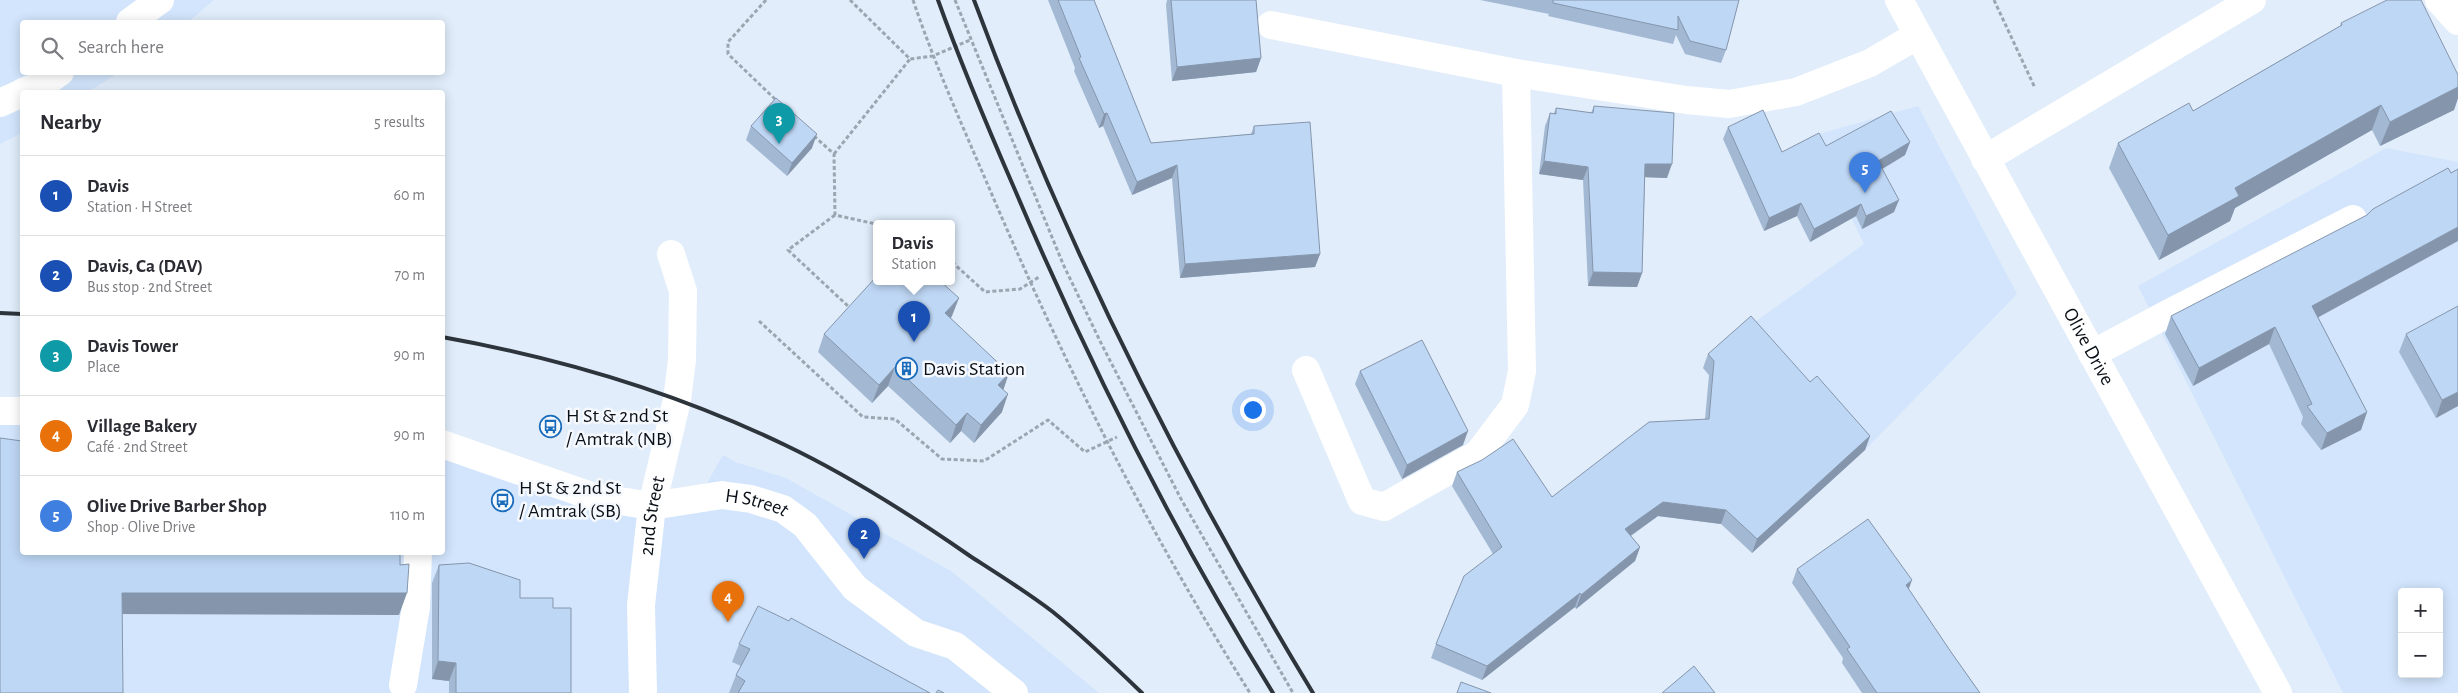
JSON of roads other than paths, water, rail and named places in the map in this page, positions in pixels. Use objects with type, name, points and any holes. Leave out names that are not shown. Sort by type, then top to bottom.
[{"type":"street","points":[[133,20],[160,0]]},
{"type":"street","name":"Olive Drive","points":[[1899,0],[2278,693]]},
{"type":"street","points":[[1985,159],[2252,0]]},
{"type":"street","points":[[2439,0],[2458,21]]},
{"type":"street","points":[[1270,25],[1516,73],[1686,100],[1728,104],[1796,92],[1870,63],[1918,35]]},
{"type":"street","points":[[1306,370],[1362,500],[1384,506],[1478,454],[1515,405],[1522,371],[1516,73]]},
{"type":"street","points":[[30,90],[56,75]]},
{"type":"street","points":[[0,103],[20,94]]},
{"type":"street","points":[[2092,354],[2353,219]]},
{"type":"street","name":"2nd Street","points":[[643,693],[641,605],[652,506],[677,400],[682,360],[683,290],[671,254]]},
{"type":"street","points":[[0,411],[20,411]]},
{"type":"street","name":"H Street","points":[[445,445],[594,497],[652,506],[722,495],[751,499],[783,509],[805,525],[855,588],[916,633],[955,646],[1014,693]]},
{"type":"street","points":[[403,685],[416,607],[418,555]]},
{"type":"railway","points":[[938,0],[965,72],[1005,167],[1043,255],[1103,383],[1167,509],[1273,693]]},
{"type":"railway","points":[[974,0],[1046,179],[1127,355],[1217,526],[1313,693]]},
{"type":"railway","points":[[0,313],[20,314]]},
{"type":"railway","points":[[445,338],[530,355],[617,379],[744,426],[809,457],[903,511],[1033,597],[1076,631],[1142,693]]},
{"type":"place","name":"Davis Tower","points":[[779,144]]},
{"type":"place","name":"Olive Drive Barber Shop","points":[[1865,193]]},
{"type":"place","name":"Davis","points":[[914,342]]},
{"type":"place","name":"Davis Station","points":[[907,369]]},
{"type":"place","name":"H St & 2nd St / Amtrak (NB)","points":[[550,427]]},
{"type":"place","name":"H St & 2nd St / Amtrak (SB)","points":[[503,500]]},
{"type":"place","name":"Davis, Ca (DAV)","points":[[864,559]]},
{"type":"place","name":"Village Bakery","points":[[728,622]]}]
